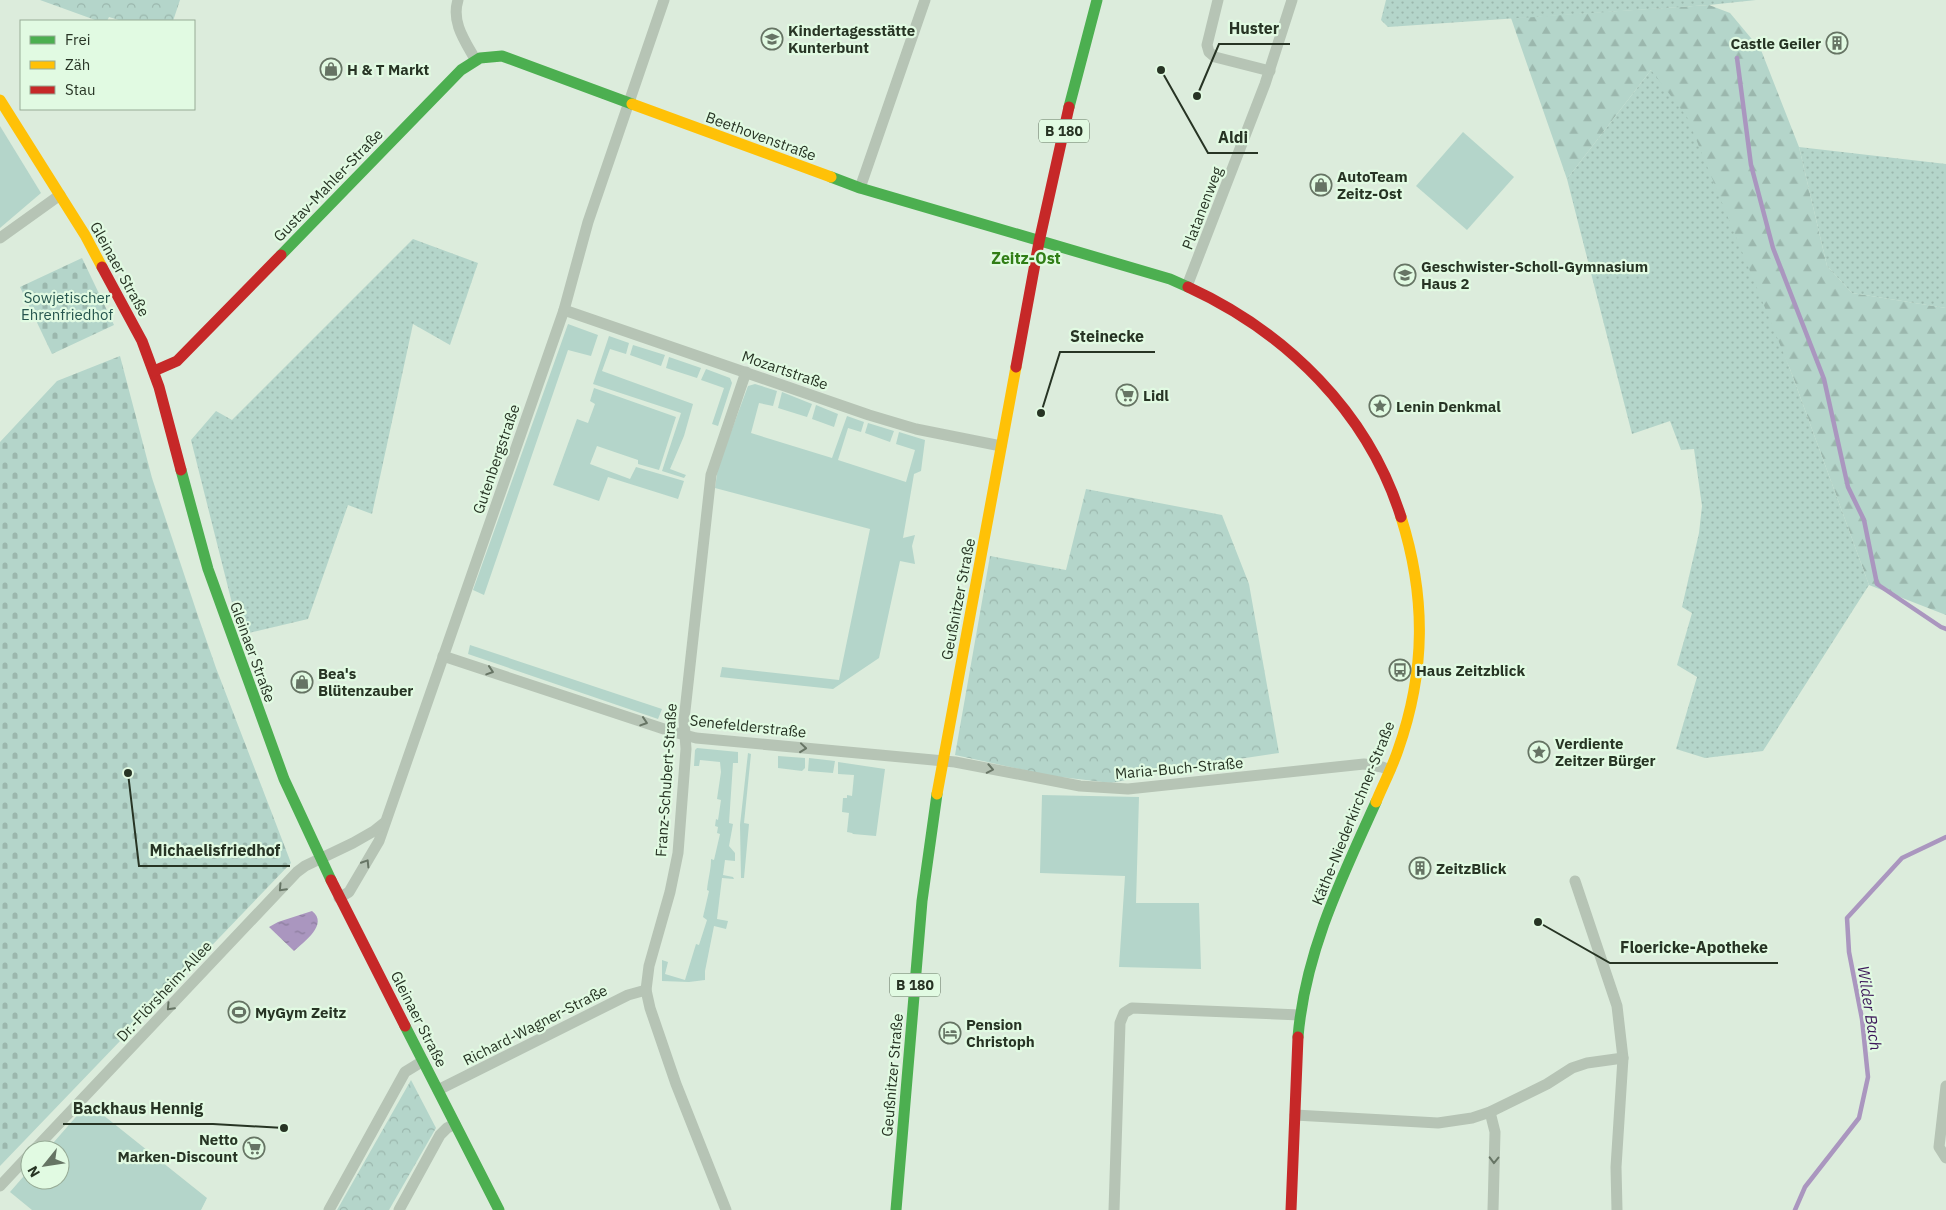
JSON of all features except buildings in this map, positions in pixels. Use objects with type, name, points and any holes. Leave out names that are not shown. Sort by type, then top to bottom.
[{"type":"street","points":[[458,0],[457,23],[475,59]]},
{"type":"street","name":"Gutenbergstraße","points":[[339,898],[349,892],[379,841],[564,310],[588,222],[664,0]]},
{"type":"street","points":[[860,188],[925,0]]},
{"type":"street","name":"Geußnitzer Straße","points":[[896,1210],[926,866],[942,761],[976,590],[1000,446],[1039,242],[1072,95],[1097,0]]},
{"type":"street","points":[[1218,0],[1207,45],[1209,52],[1215,57],[1270,71]]},
{"type":"street","name":"Platanenweg","points":[[1187,286],[1270,71],[1292,0]]},
{"type":"street","name":"Beethovenstraße","points":[[475,59],[492,55],[502,56],[860,188],[1039,242]]},
{"type":"street","name":"Gustav-Mahler-Straße","points":[[154,371],[177,361],[454,76],[475,59]]},
{"type":"street","name":"Gleinaer Straße","points":[[0,100],[85,234],[130,316],[154,371],[208,569],[275,756],[339,898],[499,1210]]},
{"type":"street","points":[[0,238],[60,195]]},
{"type":"street","name":"Käthe-Niederkirchner-Straße","points":[[1039,242],[1135,268],[1187,286],[1221,301],[1250,319],[1292,352],[1322,380],[1360,430],[1401,511],[1415,565],[1420,604],[1420,648],[1414,690],[1402,740],[1318,940],[1307,978],[1300,1015],[1291,1210]]},
{"type":"street","name":"Mozartstraße","points":[[564,310],[897,423],[1000,446]]},
{"type":"street","name":"Franz-Schubert-Straße","points":[[726,1210],[676,1084],[650,1008],[646,990],[650,966],[670,892],[678,853],[682,815],[684,720],[711,475],[746,372]]},
{"type":"street","name":"Senefelderstraße","points":[[443,656],[685,735],[942,761]]},
{"type":"street","name":"Maria-Buch-Straße","points":[[942,761],[1089,787],[1115,789],[1363,764],[1390,770]]},
{"type":"street","points":[[320,859],[374,831],[384,823]]},
{"type":"street","name":"Dr.-Flörsheim-Allee","points":[[43,1140],[297,872],[320,859]]},
{"type":"street","points":[[1575,881],[1617,1006],[1623,1058],[1616,1167],[1617,1210]]},
{"type":"street","name":"Richard-Wagner-Straße","points":[[438,1090],[628,995],[646,990]]},
{"type":"street","points":[[1114,1210],[1120,1023],[1124,1013],[1132,1008],[1300,1015]]},
{"type":"street","points":[[1295,1115],[1438,1122],[1472,1118],[1490,1112],[1547,1084],[1572,1068],[1595,1061],[1623,1058]]},
{"type":"street","points":[[329,1210],[405,1072],[423,1061]]},
{"type":"street","points":[[1946,1086],[1939,1147],[1946,1158]]},
{"type":"street","points":[[1490,1112],[1495,1132],[1493,1210]]},
{"type":"street","points":[[399,1210],[440,1136],[446,1128],[455,1124]]},
{"type":"street","points":[[0,1186],[20,1165]]},
{"type":"green space","points":[[40,0],[180,0],[173,20],[119,20],[109,17],[108,20],[95,20]]},
{"type":"green space","points":[[1386,0],[1756,0],[1709,5],[1388,27],[1381,20]]},
{"type":"green space","points":[[1709,5],[1730,13],[1761,50],[1799,147],[1827,266],[1852,293],[1946,308],[1946,615],[1869,585],[1790,369],[1651,70],[1567,179],[1511,18]]},
{"type":"green space","points":[[1651,70],[1687,117],[1790,369],[1869,585],[1763,751],[1705,758],[1676,749],[1697,677],[1677,665],[1692,613],[1682,607],[1699,533],[1702,506],[1694,449],[1681,450],[1670,421],[1632,434],[1567,179]]},
{"type":"green space","points":[[0,126],[41,193],[0,228]]},
{"type":"green space","points":[[1463,132],[1514,177],[1467,230],[1416,186]]},
{"type":"green space","points":[[1799,147],[1946,164],[1946,308],[1852,293],[1827,266]]},
{"type":"green space","points":[[413,239],[478,263],[450,345],[413,324],[372,514],[348,505],[308,619],[240,635],[191,440],[216,411],[232,420]]},
{"type":"green space","name":"Sowjetischer Ehrenfriedhof","points":[[82,258],[114,325],[52,354],[20,287]]},
{"type":"green space","points":[[568,324],[598,335],[591,356],[568,350],[484,595],[473,590]]},
{"type":"green space","points":[[609,336],[629,343],[626,354],[610,349],[602,371],[693,404],[684,436],[670,469],[686,475],[684,478],[662,471],[681,413],[593,384]]},
{"type":"green space","points":[[633,345],[665,355],[661,366],[630,355]]},
{"type":"green space","points":[[120,356],[152,478],[199,619],[291,863],[25,1140],[20,1140],[20,1145],[0,1166],[0,442],[57,381]]},
{"type":"green space","points":[[669,357],[701,368],[697,378],[666,368]]},
{"type":"green space","points":[[706,369],[730,378],[732,383],[718,426],[712,424],[724,388],[701,380]]},
{"type":"green space","points":[[755,384],[777,391],[773,406],[759,403],[751,433],[832,458],[847,416],[864,422],[861,432],[848,428],[838,460],[906,482],[915,450],[896,444],[899,432],[925,440],[921,471],[914,474],[903,538],[915,535],[912,546],[915,564],[900,561],[879,658],[833,689],[720,677],[722,667],[839,680],[870,529],[715,488],[718,467],[748,386]]},
{"type":"green space","points":[[594,388],[676,417],[659,470],[638,464],[638,460],[597,446],[590,464],[630,479],[636,467],[684,481],[678,499],[608,477],[599,501],[553,485],[577,419],[588,423],[595,404],[590,401]]},
{"type":"green space","points":[[782,392],[812,404],[807,417],[778,408]]},
{"type":"green space","points":[[816,405],[838,414],[834,427],[812,419]]},
{"type":"green space","points":[[868,423],[894,431],[890,442],[865,433]]},
{"type":"green space","points":[[1086,489],[1222,515],[1249,584],[1279,753],[1212,763],[1111,783],[1052,776],[955,755],[990,556],[1066,570]]},
{"type":"green space","points":[[470,645],[662,709],[658,719],[468,654]]},
{"type":"green space","points":[[697,748],[738,752],[738,763],[733,763],[729,823],[733,824],[729,846],[735,853],[735,861],[725,860],[723,875],[733,877],[734,879],[722,878],[717,919],[728,921],[726,929],[714,926],[705,980],[689,982],[662,981],[662,960],[668,962],[665,974],[685,980],[696,944],[699,945],[707,920],[703,917],[709,891],[707,890],[711,859],[714,860],[720,834],[717,833],[718,827],[715,826],[716,819],[718,820],[721,800],[717,799],[721,772],[720,762],[700,760],[699,766],[694,766],[695,750]]},
{"type":"green space","points":[[748,753],[751,754],[744,823],[749,824],[744,878],[741,878],[740,825]]},
{"type":"green space","points":[[778,756],[805,758],[805,768],[802,771],[778,768]]},
{"type":"green space","points":[[809,758],[835,761],[833,773],[808,771]]},
{"type":"green space","points":[[838,762],[885,769],[876,836],[847,832],[849,813],[842,812],[843,798],[847,798],[847,795],[852,796],[854,775],[838,774]]},
{"type":"green space","points":[[1042,795],[1139,797],[1136,903],[1199,903],[1201,969],[1119,967],[1125,876],[1040,873]]},
{"type":"green space","points":[[411,1080],[436,1128],[389,1210],[337,1210]]},
{"type":"green space","points":[[88,1103],[207,1198],[201,1210],[32,1210],[10,1192],[20,1180],[20,1190],[70,1190],[70,1140],[56,1140]]},
{"type":"water","points":[[312,911],[317,916],[316,927],[309,938],[294,951],[269,927],[278,922]]},
{"type":"waterway","points":[[1737,58],[1751,165],[1773,248],[1824,379],[1848,487],[1864,520],[1877,584],[1946,629]]},
{"type":"waterway","name":"Wilder Bach","points":[[1795,1210],[1805,1187],[1859,1118],[1868,1077],[1862,1019],[1849,952],[1847,918],[1902,858],[1946,837]]},
{"type":"traffic: fast","points":[[1069,107],[1097,0]]},
{"type":"traffic: fast","points":[[281,255],[461,70],[480,58],[502,56],[632,104]]},
{"type":"traffic: fast","points":[[831,177],[860,188],[1170,279],[1188,287]]},
{"type":"traffic: fast","points":[[181,470],[208,569],[284,779],[331,880]]},
{"type":"traffic: fast","points":[[896,1210],[922,901],[937,794]]},
{"type":"traffic: fast","points":[[1298,1037],[1308,976],[1326,917],[1376,802]]},
{"type":"traffic: fast","points":[[405,1026],[499,1210]]},
{"type":"traffic: slow","points":[[0,100],[85,235],[102,267]]},
{"type":"traffic: slow","points":[[632,104],[831,177]]},
{"type":"traffic: slow","points":[[937,794],[1016,367]]},
{"type":"traffic: slow","points":[[1376,802],[1396,757],[1407,721],[1418,662],[1418,605],[1415,576],[1401,517]]},
{"type":"traffic: jam","points":[[1016,367],[1039,242],[1069,107]]},
{"type":"traffic: jam","points":[[154,371],[177,361],[281,255]]},
{"type":"traffic: jam","points":[[102,267],[142,341],[159,387],[181,470]]},
{"type":"traffic: jam","points":[[1188,287],[1224,305],[1258,327],[1290,352],[1319,380],[1345,410],[1368,443],[1386,479],[1401,517]]},
{"type":"traffic: jam","points":[[331,880],[405,1026]]},
{"type":"traffic: jam","points":[[1291,1210],[1298,1037]]},
{"type":"place","name":"Kindertagesstätte Kunterbunt","points":[[772,39]]},
{"type":"place","name":"Castle Geiler","points":[[1837,43]]},
{"type":"place","name":"H & T Markt","points":[[331,69]]},
{"type":"place","name":"Aldi","points":[[1161,70]]},
{"type":"place","name":"Huster","points":[[1197,96]]},
{"type":"place","name":"AutoTeam Zeitz-Ost","points":[[1321,185]]},
{"type":"place","name":"Geschwister-Scholl-Gymnasium Haus 2","points":[[1405,275]]},
{"type":"place","name":"Lidl","points":[[1127,395]]},
{"type":"place","name":"Lenin Denkmal","points":[[1380,406]]},
{"type":"place","name":"Steinecke","points":[[1041,413]]},
{"type":"place","name":"Haus Zeitzblick","points":[[1400,670]]},
{"type":"place","name":"Bea's Blütenzauber","points":[[302,682]]},
{"type":"place","name":"Verdiente Zeitzer Bürger","points":[[1539,752]]},
{"type":"place","name":"Michaelisfriedhof","points":[[128,773]]},
{"type":"place","name":"ZeitzBlick","points":[[1420,868]]},
{"type":"place","name":"Floericke-Apotheke","points":[[1538,922]]},
{"type":"place","name":"MyGym Zeitz","points":[[239,1012]]},
{"type":"place","name":"Pension Christoph","points":[[950,1033]]},
{"type":"place","name":"Backhaus Hennig","points":[[284,1128]]},
{"type":"place","name":"Netto Marken-Discount","points":[[254,1148]]},
{"type":"district","name":"Zeitz-Ost","points":[[1026,258]]}]
